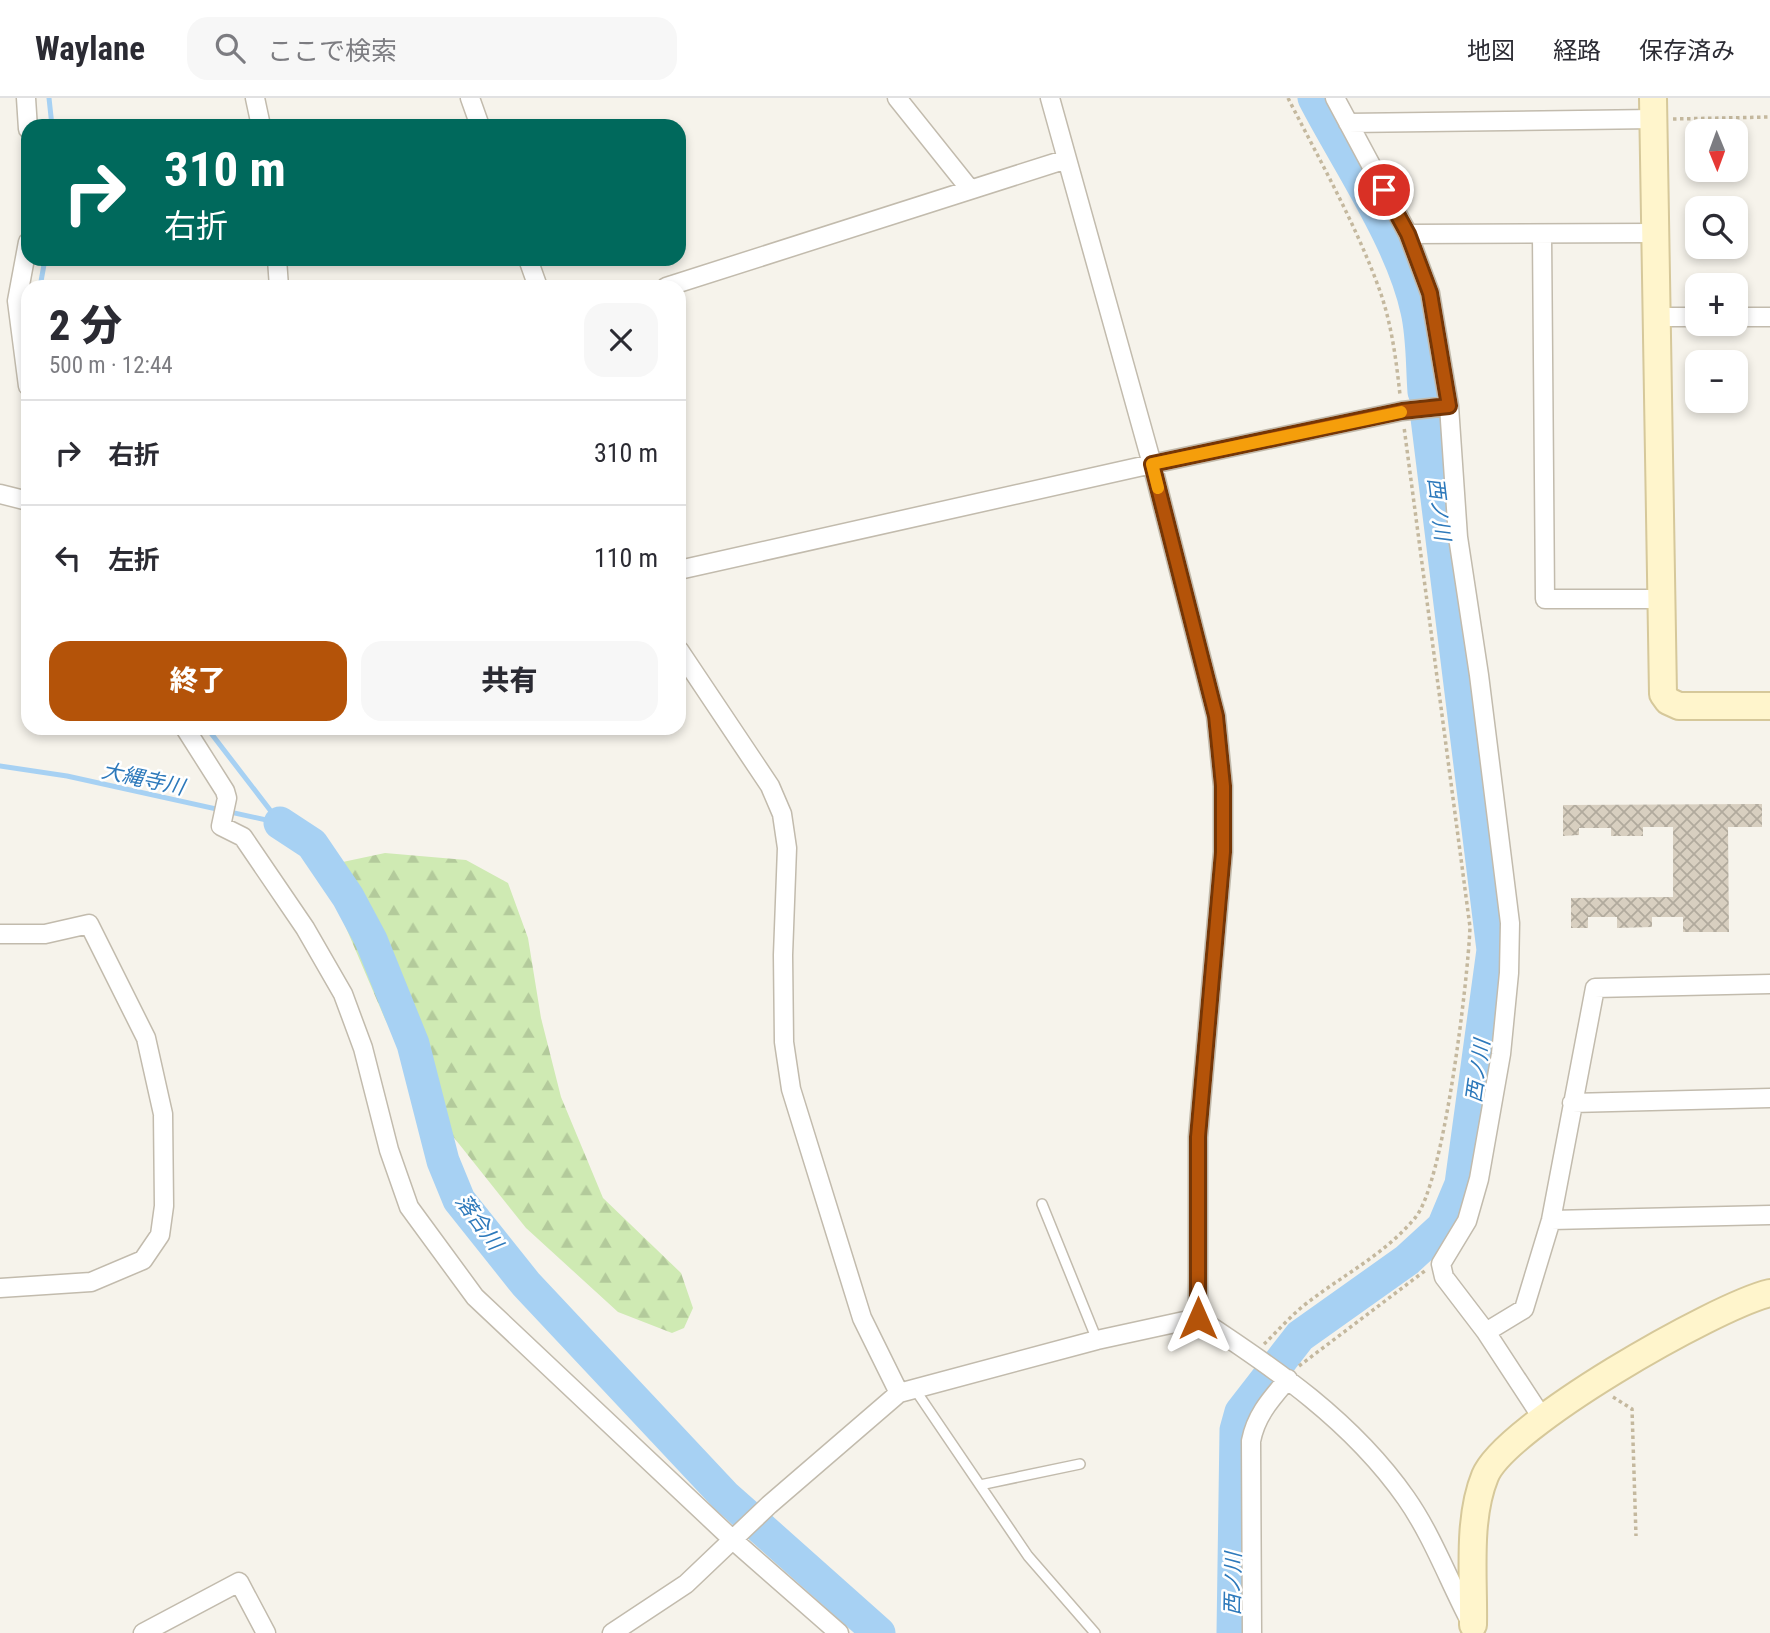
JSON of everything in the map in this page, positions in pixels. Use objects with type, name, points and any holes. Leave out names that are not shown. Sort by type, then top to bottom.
[{"type":"street","points":[[26,98],[27,119]]},
{"type":"street","points":[[255,98],[260,119]]},
{"type":"street","points":[[470,98],[478,119]]},
{"type":"street","points":[[897,98],[970,188]]},
{"type":"street","points":[[1050,98],[1152,464],[1216,716],[1223,786],[1223,852],[1198,1137],[1198,1318]]},
{"type":"street","points":[[1335,98],[1408,234],[1430,293],[1449,406],[1458,537],[1510,923],[1509,973],[1501,1054],[1479,1179],[1467,1221],[1441,1264],[1444,1278],[1486,1332],[1543,1419]]},
{"type":"street","points":[[1348,123],[1653,109],[1659,317],[1661,681],[1668,701],[1679,706],[1770,706]]},
{"type":"street","points":[[686,280],[1067,159]]},
{"type":"street","points":[[1408,234],[1655,233]]},
{"type":"street","points":[[1542,235],[1545,599],[1660,600]]},
{"type":"street","points":[[21,332],[17,301],[24,266]]},
{"type":"street","points":[[1659,317],[1685,317]]},
{"type":"street","points":[[1748,317],[1770,317]]},
{"type":"street","points":[[686,568],[1152,464],[1402,411],[1449,406]]},
{"type":"street","points":[[0,494],[21,499]]},
{"type":"street","points":[[686,660],[770,786],[782,814],[787,848],[783,955],[784,1042],[791,1089],[862,1318],[907,1391]]},
{"type":"street","points":[[189,735],[227,798],[221,826],[243,836],[305,928],[343,995],[363,1048],[389,1150],[409,1207],[475,1297],[839,1633]]},
{"type":"street","points":[[0,934],[45,934],[89,925],[146,1038],[163,1114],[164,1206],[160,1235],[143,1260],[91,1282],[0,1288]]},
{"type":"street","points":[[1486,1332],[1524,1309],[1551,1220],[1595,988],[1770,984]]},
{"type":"street","points":[[1572,1103],[1770,1098]]},
{"type":"street","points":[[1551,1220],[1770,1215]]},
{"type":"street","points":[[1475,1629],[1476,1513],[1486,1474],[1508,1448],[1543,1419],[1694,1324],[1752,1297],[1770,1293]]},
{"type":"street","points":[[612,1633],[686,1584],[769,1505],[907,1391],[1097,1340],[1198,1318],[1259,1358],[1343,1424],[1406,1499],[1475,1629]]},
{"type":"street","points":[[1252,1633],[1251,1441],[1254,1424],[1283,1376]]},
{"type":"street","points":[[143,1633],[239,1582],[266,1633]]},
{"type":"lane","points":[[1042,1204],[1097,1340]]},
{"type":"lane","points":[[907,1391],[980,1485],[1028,1556],[1095,1633]]},
{"type":"lane","points":[[980,1485],[1080,1464]]},
{"type":"path","points":[[1259,1358],[1305,1304],[1390,1244],[1418,1215],[1434,1176],[1468,974],[1470,927],[1395,352],[1378,285],[1343,204],[1288,98]]},
{"type":"path","points":[[1653,109],[1770,117]]},
{"type":"path","points":[[1283,1376],[1419,1273],[1441,1264]]},
{"type":"path","points":[[1594,1385],[1632,1409],[1636,1536]]},
{"type":"green space","points":[[385,853],[466,860],[508,883],[528,938],[541,1018],[561,1097],[603,1198],[681,1273],[693,1308],[684,1328],[672,1333],[618,1312],[526,1228],[436,1115],[385,1019],[341,916],[338,863]]},
{"type":"building","points":[[1762,804],[1762,827],[1728,827],[1729,932],[1683,932],[1683,917],[1652,917],[1652,927],[1617,928],[1617,917],[1588,917],[1588,928],[1571,928],[1571,898],[1673,897],[1673,827],[1643,827],[1643,836],[1611,836],[1611,828],[1579,828],[1579,835],[1563,836],[1563,805]]},
{"type":"waterway","name":"落合川","points":[[49,98],[51,119]]},
{"type":"waterway","name":"西ノ川","points":[[1314,98],[1387,230],[1410,284],[1420,331],[1424,392]]},
{"type":"waterway","name":"落合川","points":[[41,280],[44,266]]},
{"type":"waterway","name":"西ノ川","points":[[1233,1633],[1236,1430],[1241,1412],[1300,1336],[1407,1260],[1443,1227],[1461,1184],[1493,950],[1427,418]]},
{"type":"waterway","name":"落合川","points":[[212,735],[280,823]]},
{"type":"waterway","name":"大縄寺川","points":[[0,766],[67,776],[280,823]]},
{"type":"waterway","name":"落合川","points":[[280,823],[312,844],[348,897],[371,940],[413,1044],[443,1161],[459,1200],[526,1284],[725,1496],[879,1633]]},
{"type":"slow traffic","points":[[1158,488],[1152,464],[1401,412]]},
{"type":"route","points":[[1198,1318],[1198,1137],[1223,852],[1223,786],[1216,716],[1198,636],[1152,464],[1402,411],[1449,406],[1430,293],[1408,234],[1384,190]]}]
